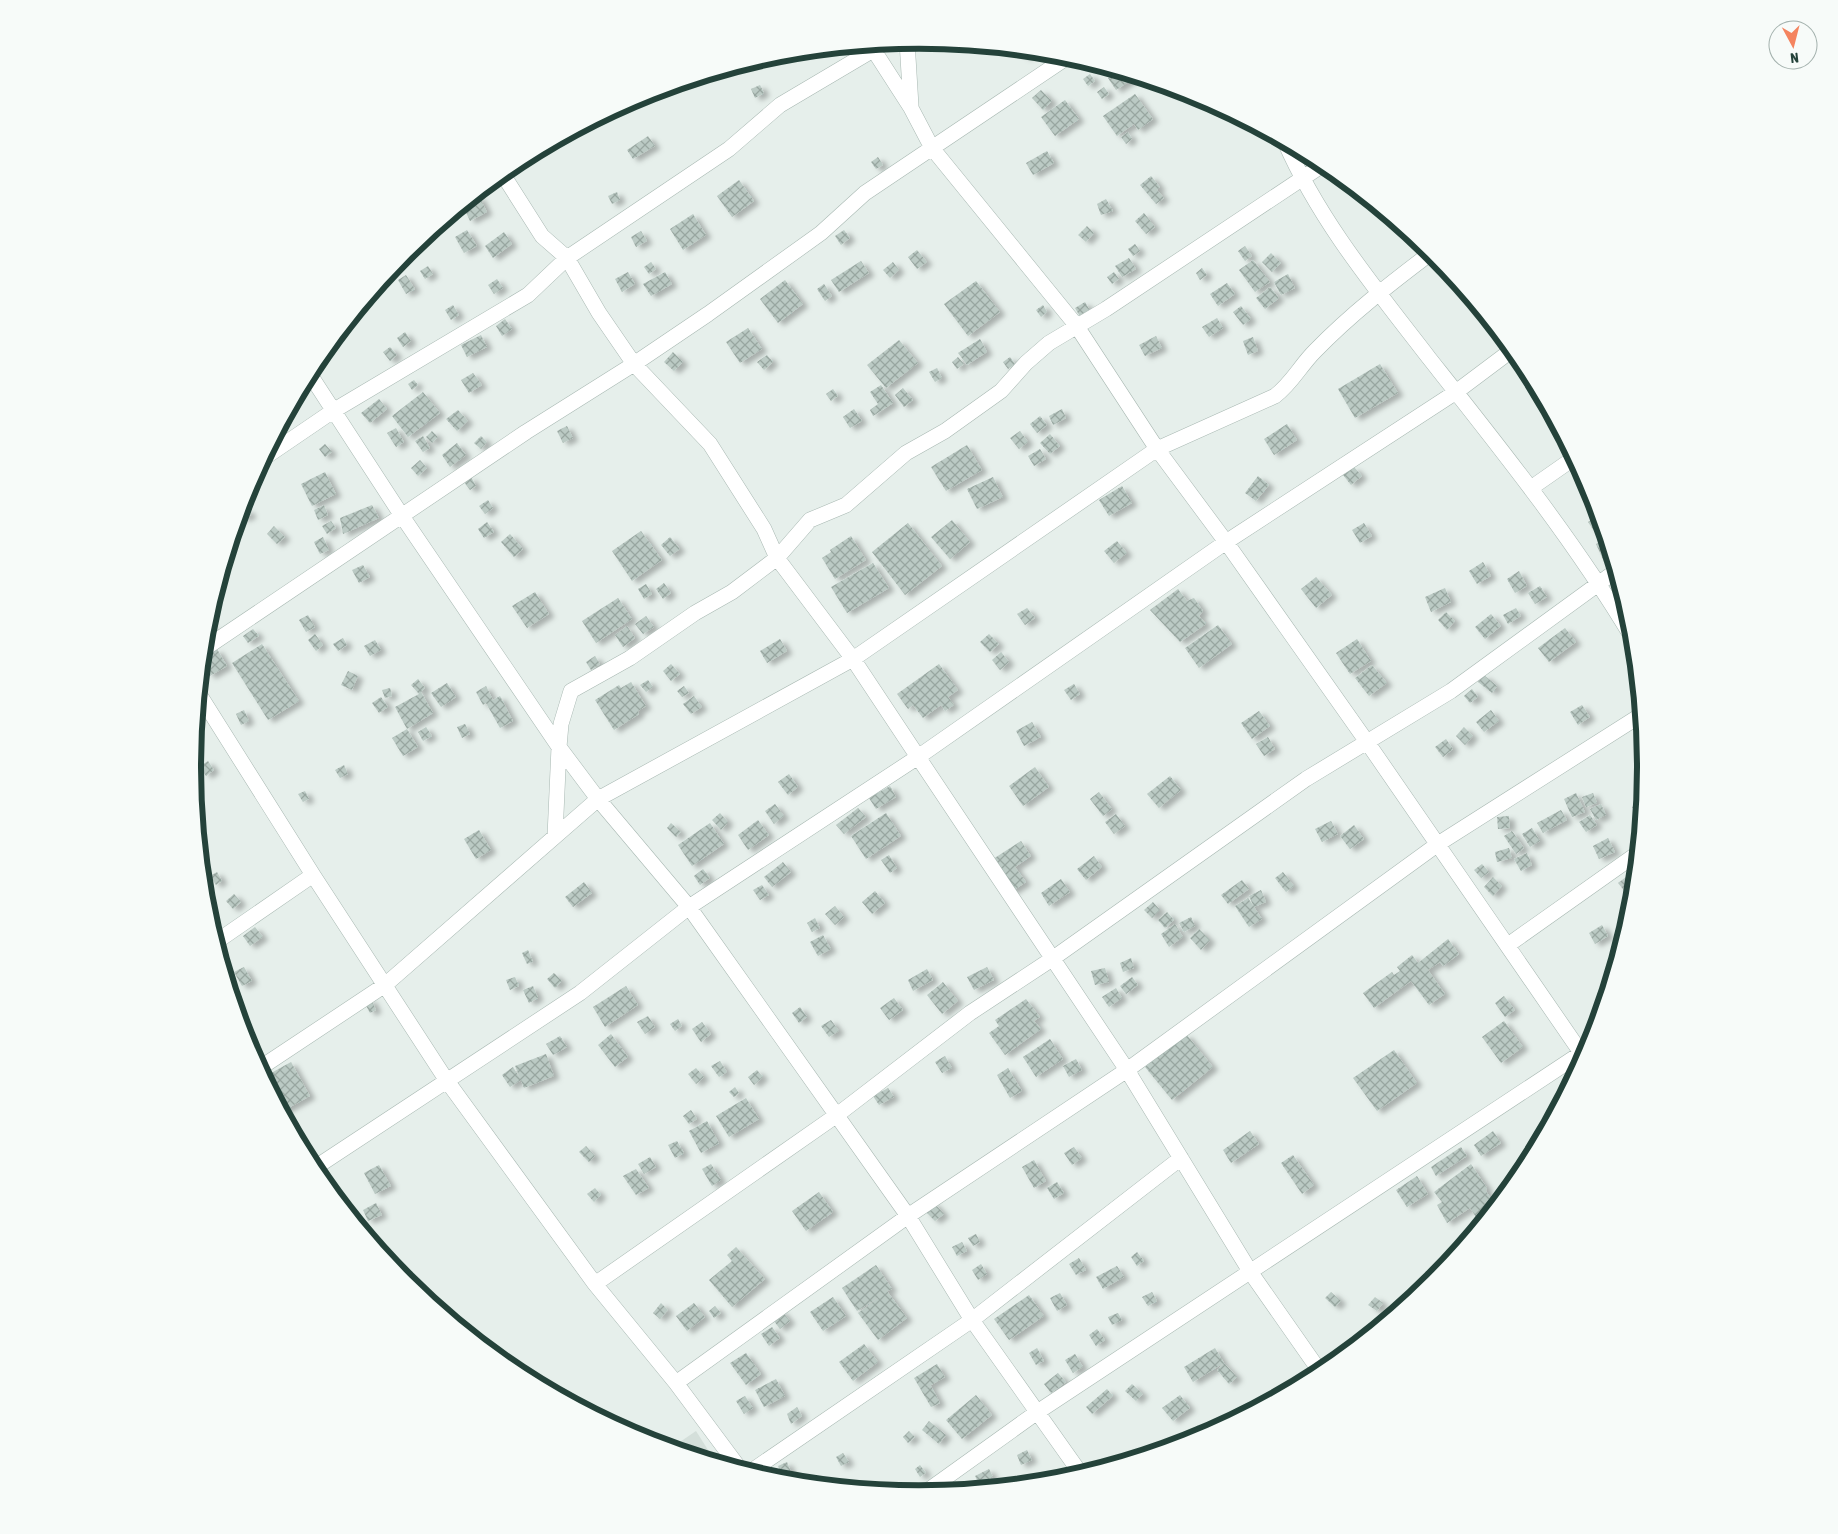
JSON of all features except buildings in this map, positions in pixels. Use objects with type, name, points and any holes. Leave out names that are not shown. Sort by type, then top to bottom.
[{"type":"street","points":[[908,49],[912,108]]},
{"type":"street","points":[[274,451],[334,410],[528,294],[567,258],[729,149],[780,105],[871,50]]},
{"type":"street","points":[[880,50],[932,148],[1076,325],[1157,449],[1226,542],[1581,1047]]},
{"type":"street","points":[[212,643],[318,570],[526,432],[634,364],[821,233],[865,193],[1059,63]]},
{"type":"street","points":[[1290,152],[1301,178],[1333,230],[1378,292],[1531,488],[1598,583],[1622,621]]},
{"type":"street","points":[[556,836],[561,724],[571,691],[630,658],[695,613],[732,592],[777,558],[810,520],[846,505],[906,453],[944,431],[1001,391],[1026,363],[1049,343],[1076,325],[1106,309],[1316,169]]},
{"type":"street","points":[[506,180],[542,236],[567,258],[599,313],[634,364],[710,444],[764,529],[777,558],[853,659],[1127,1070],[1251,1273],[1315,1366]]},
{"type":"street","points":[[265,1064],[385,985],[598,799],[853,659],[1157,449],[1275,396],[1288,387],[1314,352],[1378,292],[1425,257]]},
{"type":"street","points":[[321,1164],[580,993],[690,907],[918,757],[1226,542],[1456,392],[1506,354]]},
{"type":"street","points":[[314,381],[402,516],[559,747],[598,799],[690,907],[908,1216],[972,1320],[1076,1467]]},
{"type":"street","points":[[1531,488],[1569,462]]},
{"type":"street","points":[[595,1284],[837,1115],[970,1013],[1052,959],[1306,780],[1452,691],[1611,574]]},
{"type":"street","points":[[204,702],[313,875],[447,1081],[595,1284],[676,1383],[734,1461]]},
{"type":"street","points":[[676,1383],[908,1216],[1127,1070],[1438,844],[1636,718]]},
{"type":"street","points":[[1508,945],[1631,858]]},
{"type":"street","points":[[222,938],[313,875]]},
{"type":"street","points":[[936,1485],[1036,1413],[1575,1060]]},
{"type":"street","points":[[758,1466],[972,1320],[1181,1158]]},
{"type":"shaded area","points":[[696,1431],[711,1454],[688,1447],[678,1443]]}]
